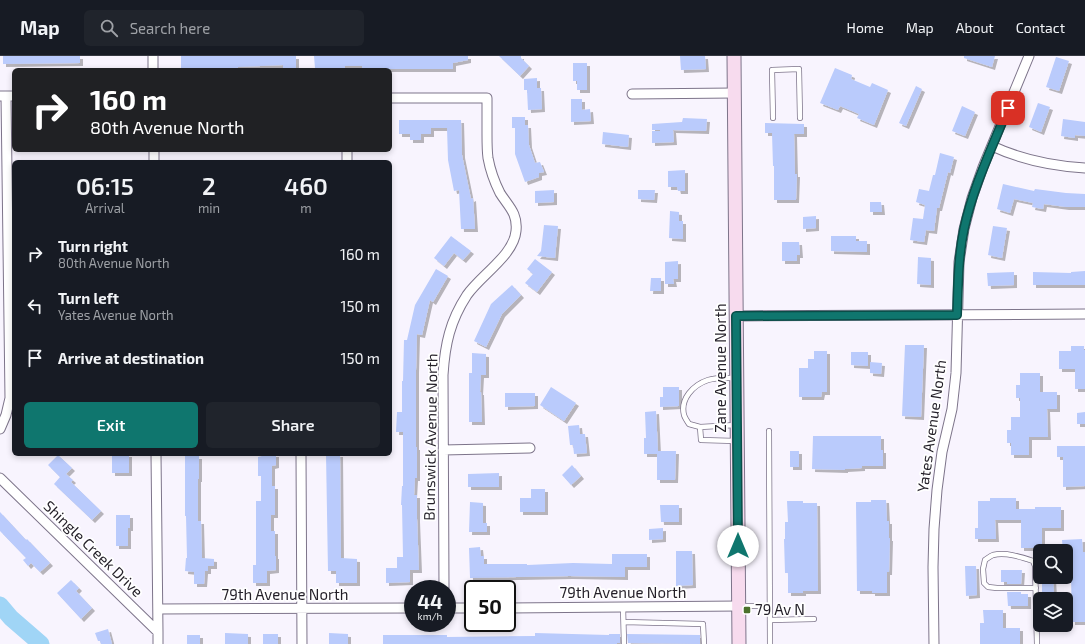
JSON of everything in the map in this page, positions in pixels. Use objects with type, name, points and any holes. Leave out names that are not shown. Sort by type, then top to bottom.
[{"type":"main road","name":"Zane Avenue North","points":[[734,56],[739,644]]},
{"type":"street","points":[[153,56],[153,68]]},
{"type":"street","name":"Yates Avenue North","points":[[934,644],[934,529],[942,452],[952,409],[956,373],[959,262],[964,229],[972,198],[1029,56]]},
{"type":"street","points":[[632,94],[734,93]]},
{"type":"street","points":[[0,429],[6,415],[10,398],[7,96]]},
{"type":"street","name":"Brunswick Avenue North","points":[[392,98],[487,98],[488,158],[500,193],[511,208],[515,219],[516,230],[514,242],[507,252],[482,277],[468,294],[457,312],[449,332],[444,353],[444,580]]},
{"type":"street","points":[[992,146],[1031,160],[1061,166],[1085,168]]},
{"type":"street","points":[[736,316],[1085,314]]},
{"type":"street","points":[[444,450],[530,448]]},
{"type":"street","points":[[156,456],[158,644]]},
{"type":"street","points":[[301,456],[302,644]]},
{"type":"street","name":"Shingle Creek Drive","points":[[0,478],[158,632]]},
{"type":"street","name":"79th Avenue North","points":[[516,608],[738,606]]},
{"type":"street","name":"79th Avenue North","points":[[158,609],[404,608]]},
{"type":"lane","points":[[773,118],[772,70],[799,69],[800,118]]},
{"type":"lane","points":[[737,378],[709,379],[700,384],[691,390],[686,398],[684,408],[684,416],[689,424],[700,427],[737,425]]},
{"type":"lane","points":[[700,427],[701,440],[737,440]]},
{"type":"lane","points":[[769,430],[770,644]]},
{"type":"lane","points":[[1036,588],[988,587],[984,583],[983,569],[985,560],[993,555],[1008,555],[1022,557],[1033,561],[1035,566],[1036,588],[1037,644]]},
{"type":"lane","points":[[738,606],[770,606]]},
{"type":"lane","points":[[624,607],[624,644]]},
{"type":"lane","points":[[770,620],[814,619]]},
{"type":"lane","points":[[624,622],[703,624],[704,644]]},
{"type":"building","points":[[3,56],[80,56],[80,63],[3,64]]},
{"type":"building","points":[[181,56],[296,56],[296,68],[283,68],[283,65],[238,68],[181,68]]},
{"type":"building","points":[[314,56],[468,56],[468,60],[453,63],[453,69],[392,69],[362,68],[362,66],[345,66],[345,68],[315,68]]},
{"type":"building","points":[[499,56],[521,56],[521,58],[529,66],[520,76]]},
{"type":"building","points":[[680,56],[705,56],[706,69],[681,70]]},
{"type":"building","points":[[964,56],[995,56],[992,67],[964,58]]},
{"type":"building","points":[[1056,57],[1069,61],[1059,91],[1046,87]]},
{"type":"building","points":[[573,63],[587,63],[587,90],[577,90],[577,81],[573,81]]},
{"type":"building","points":[[835,68],[852,75],[851,79],[870,87],[872,83],[888,90],[874,125],[857,118],[859,114],[840,106],[838,110],[820,103]]},
{"type":"building","points":[[537,78],[537,88],[541,88],[542,109],[528,110],[527,90],[524,90],[524,79]]},
{"type":"building","points":[[916,86],[922,89],[906,126],[899,123]]},
{"type":"building","points":[[571,99],[582,99],[582,110],[590,109],[591,121],[571,122]]},
{"type":"building","points":[[1038,103],[1050,107],[1041,132],[1029,127]]},
{"type":"building","points":[[962,106],[975,112],[965,136],[952,131]]},
{"type":"building","points":[[512,117],[525,117],[525,125],[528,125],[529,145],[535,163],[540,162],[544,172],[539,173],[539,177],[525,182],[515,154],[515,128],[512,128]]},
{"type":"building","points":[[683,118],[707,119],[706,131],[673,130],[674,142],[652,143],[652,131],[660,130],[652,130],[652,124],[682,122]]},
{"type":"building","points":[[1063,119],[1085,122],[1085,136],[1075,135],[1075,138],[1061,136]]},
{"type":"building","points":[[399,120],[461,120],[462,155],[471,199],[473,198],[475,229],[461,229],[459,190],[454,191],[448,160],[447,128],[431,128],[431,134],[421,134],[421,140],[410,140],[410,134],[399,134]]},
{"type":"building","points":[[765,123],[804,124],[804,134],[794,134],[795,174],[797,174],[796,200],[774,200],[772,133],[765,133]]},
{"type":"building","points":[[603,132],[629,135],[628,147],[602,144]]},
{"type":"building","points":[[940,153],[954,157],[950,173],[948,172],[939,208],[937,208],[934,231],[926,230],[924,242],[910,240],[913,218],[923,219],[925,205],[916,202],[919,189],[929,191],[933,175],[935,175]]},
{"type":"building","points":[[685,170],[685,191],[678,191],[677,187],[668,187],[668,171]]},
{"type":"building","points":[[1003,184],[1034,191],[1035,189],[1085,194],[1085,207],[1066,207],[1044,204],[1043,209],[1032,207],[1033,203],[1014,199],[1010,213],[997,209]]},
{"type":"building","points":[[554,190],[554,202],[535,203],[535,191]]},
{"type":"building","points":[[638,190],[655,190],[654,200],[638,199]]},
{"type":"building","points":[[870,202],[881,202],[882,212],[870,212]]},
{"type":"building","points":[[670,211],[679,212],[679,221],[683,221],[683,239],[669,238]]},
{"type":"building","points":[[816,216],[816,228],[803,229],[803,217]]},
{"type":"building","points":[[544,225],[558,226],[555,258],[537,256],[541,251]]},
{"type":"building","points":[[993,226],[1007,228],[1002,258],[988,255]]},
{"type":"building","points":[[451,236],[471,251],[463,260],[454,253],[444,266],[434,258]]},
{"type":"building","points":[[831,236],[856,236],[856,241],[867,241],[867,252],[831,251]]},
{"type":"building","points":[[782,242],[799,242],[800,255],[797,255],[797,261],[782,261]]},
{"type":"building","points":[[918,257],[931,258],[931,285],[917,284]]},
{"type":"building","points":[[535,259],[552,272],[537,292],[525,283],[533,274],[527,269]]},
{"type":"building","points":[[678,261],[678,279],[673,279],[674,284],[665,284],[665,262]]},
{"type":"building","points":[[436,269],[448,276],[433,302],[430,300],[422,335],[417,334],[417,478],[415,478],[414,495],[417,495],[419,570],[410,570],[410,580],[404,580],[404,582],[386,583],[386,568],[397,568],[397,557],[403,557],[401,505],[403,486],[403,432],[396,432],[397,412],[402,412],[404,340],[407,340],[415,305]]},
{"type":"building","points":[[1085,271],[1085,285],[1033,285],[1033,272],[1071,273]]},
{"type":"building","points":[[1014,272],[1014,285],[988,286],[987,273]]},
{"type":"building","points":[[651,278],[661,278],[661,291],[650,291]]},
{"type":"building","points":[[512,285],[521,295],[502,314],[486,347],[474,341],[491,304]]},
{"type":"building","points":[[905,345],[924,345],[921,417],[902,416]]},
{"type":"building","points":[[1071,346],[1084,346],[1085,389],[1075,389],[1075,369],[1059,369],[1059,351],[1071,351]]},
{"type":"building","points":[[814,351],[827,351],[827,392],[822,392],[821,397],[799,397],[799,368],[808,368],[808,359],[814,359]]},
{"type":"building","points":[[851,352],[868,352],[868,366],[851,365]]},
{"type":"building","points":[[472,353],[486,354],[486,375],[481,375],[480,392],[482,422],[469,422],[469,373],[472,373]]},
{"type":"building","points":[[870,362],[882,363],[881,374],[870,373]]},
{"type":"building","points":[[1020,373],[1040,373],[1040,392],[1057,392],[1057,409],[1047,409],[1048,437],[1029,437],[1029,455],[1011,455],[1011,443],[1007,443],[1007,430],[1011,430],[1011,417],[1020,417],[1020,398],[1016,398],[1016,385],[1020,385]]},
{"type":"building","points":[[551,387],[576,403],[564,421],[540,405]]},
{"type":"building","points":[[663,387],[679,387],[679,406],[660,407],[660,397],[663,397]]},
{"type":"building","points":[[505,393],[535,393],[535,406],[505,407]]},
{"type":"building","points":[[656,411],[658,451],[676,451],[675,480],[657,480],[657,454],[644,454],[644,438],[646,438],[645,412]]},
{"type":"building","points":[[1085,412],[1085,424],[1077,424],[1077,413]]},
{"type":"building","points":[[579,425],[580,434],[585,434],[587,453],[574,454],[573,445],[570,445],[568,426]]},
{"type":"building","points":[[813,436],[881,436],[883,466],[862,466],[862,468],[845,470],[812,469]]},
{"type":"building","points":[[1057,446],[1085,446],[1085,486],[1063,487],[1063,457],[1057,457]]},
{"type":"building","points":[[790,451],[799,451],[799,467],[790,467]]},
{"type":"building","points":[[57,456],[59,456],[72,468],[66,474],[73,480],[71,482],[101,511],[92,520],[54,484],[60,477],[48,465]]},
{"type":"building","points":[[112,456],[129,456],[129,473],[112,473]]},
{"type":"building","points":[[185,456],[199,456],[198,521],[201,521],[202,558],[214,559],[214,566],[208,566],[208,571],[205,571],[204,584],[194,584],[194,572],[185,571],[187,558]]},
{"type":"building","points":[[276,456],[276,465],[272,466],[272,486],[275,486],[275,515],[271,515],[271,531],[275,531],[276,570],[267,571],[267,583],[253,583],[253,565],[256,565],[256,501],[261,501],[261,476],[258,476],[258,457]]},
{"type":"building","points":[[326,456],[340,456],[341,558],[357,559],[357,583],[336,583],[336,571],[328,571]]},
{"type":"building","points":[[572,465],[581,476],[571,485],[562,475]]},
{"type":"building","points":[[499,473],[499,487],[468,487],[468,474]]},
{"type":"building","points":[[531,489],[545,489],[545,512],[520,512],[520,498],[531,498]]},
{"type":"building","points":[[990,498],[1016,498],[1016,509],[1061,507],[1061,528],[1042,528],[1042,544],[1033,544],[1033,548],[1021,548],[1021,520],[995,520],[996,539],[975,539],[975,528],[978,528],[978,501],[990,501]]},
{"type":"building","points":[[871,500],[886,500],[887,521],[889,521],[890,538],[887,593],[857,591],[856,502],[871,502]]},
{"type":"building","points":[[787,501],[817,503],[818,591],[788,593],[788,573],[785,573],[784,539],[785,522],[788,522]]},
{"type":"building","points":[[470,502],[483,503],[483,523],[487,523],[487,532],[469,532]]},
{"type":"building","points":[[660,505],[679,505],[679,522],[661,522]]},
{"type":"building","points":[[0,512],[50,563],[40,572],[31,563],[28,566],[23,560],[26,558],[0,531]]},
{"type":"building","points":[[116,515],[130,515],[128,546],[116,546]]},
{"type":"building","points":[[663,528],[663,539],[649,540],[649,529]]},
{"type":"building","points":[[1082,539],[1083,552],[1085,552],[1085,622],[1073,622],[1073,592],[1071,592],[1071,584],[1073,584],[1073,544],[1062,544],[1062,540]]},
{"type":"building","points":[[480,547],[481,556],[484,556],[484,564],[612,564],[612,554],[647,554],[647,567],[625,567],[625,577],[570,576],[470,578],[469,548]]},
{"type":"building","points":[[676,551],[692,551],[693,585],[676,586]]},
{"type":"building","points":[[965,566],[976,566],[977,595],[966,596]]},
{"type":"building","points":[[1001,570],[1022,570],[1021,584],[1007,584],[1007,582],[1001,582]]},
{"type":"building","points":[[71,580],[79,588],[76,591],[92,608],[81,619],[57,593]]},
{"type":"building","points":[[1042,584],[1053,584],[1054,592],[1042,592]]},
{"type":"building","points":[[1007,592],[1021,592],[1021,594],[1028,594],[1028,606],[1008,606]]},
{"type":"building","points":[[983,610],[1003,610],[1003,628],[1020,628],[1020,644],[980,644],[980,623],[984,623]]},
{"type":"building","points":[[108,629],[112,644],[101,644],[95,633]]},
{"type":"building","points":[[225,633],[248,634],[248,644],[225,644]]},
{"type":"building","points":[[329,633],[348,634],[348,644],[329,644]]},
{"type":"building","points":[[535,633],[620,634],[620,643],[383,644],[383,635],[447,635],[447,637],[535,636]]},
{"type":"building","points":[[263,634],[278,634],[278,644],[263,644]]},
{"type":"building","points":[[627,634],[700,635],[700,644],[628,643]]},
{"type":"building","points":[[187,635],[200,635],[200,644],[187,644]]},
{"type":"waterway","points":[[0,605],[11,618],[41,644]]},
{"type":"place","name":"79 Av N","points":[[747,610]]},
{"type":"route","points":[[738,546],[736,316],[957,315],[959,262],[964,229],[972,198],[983,167],[1008,108]]}]
